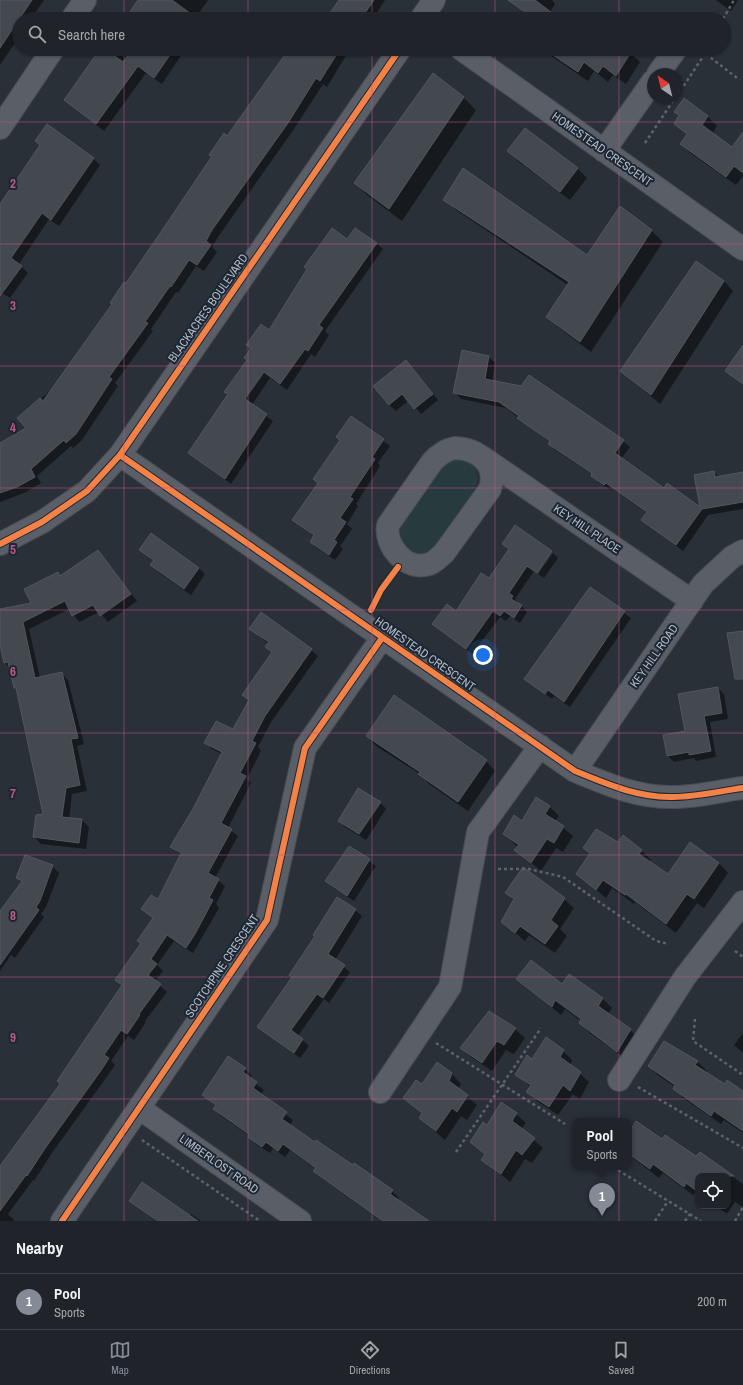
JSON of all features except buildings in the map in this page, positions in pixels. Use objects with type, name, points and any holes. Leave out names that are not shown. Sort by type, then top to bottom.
[{"type":"street","points":[[77,12],[85,0]]},
{"type":"street","points":[[426,12],[434,0]]},
{"type":"street","points":[[0,128],[48,56]]},
{"type":"street","name":"BLACKACRES BOULEVARD","points":[[0,544],[42,522],[87,491],[120,455],[395,56]]},
{"type":"street","name":"HOMESTEAD CRESCENT","points":[[471,56],[743,249]]},
{"type":"street","points":[[662,68],[671,56]]},
{"type":"street","points":[[604,151],[647,90]]},
{"type":"street","name":"KEY HILL PLACE","points":[[482,457],[489,464],[492,473],[490,489],[444,553],[435,561],[428,564],[412,564],[398,555],[389,541],[387,532],[388,525],[432,462],[439,454],[447,449],[455,448],[475,452],[692,601]]},
{"type":"street","name":"HOMESTEAD CRESCENT","points":[[120,455],[575,771],[616,788],[643,794],[672,797],[743,788]]},
{"type":"street","name":"KEY HILL ROAD","points":[[575,771],[703,584],[732,557],[743,551]]},
{"type":"street","name":"SCOTCHPINE CRESCENT","points":[[62,1221],[267,920],[305,748],[382,638]]},
{"type":"street","points":[[380,1092],[450,987],[478,832],[540,746]]},
{"type":"street","points":[[626,1082],[685,977],[736,924],[743,902]]},
{"type":"street","name":"LIMBERLOST ROAD","points":[[139,1108],[300,1221]]},
{"type":"path","points":[[727,12],[734,0]]},
{"type":"path","points":[[683,87],[705,56]]},
{"type":"path","points":[[709,56],[737,78]]},
{"type":"path","points":[[644,143],[671,104]]},
{"type":"path","points":[[498,869],[529,869],[563,877],[656,941],[669,944]]},
{"type":"path","points":[[735,951],[743,957]]},
{"type":"path","points":[[695,1019],[693,1041],[743,1075]]},
{"type":"path","points":[[456,1152],[541,1028]]},
{"type":"path","points":[[436,1043],[502,1086],[565,1124]]},
{"type":"path","points":[[626,1082],[743,1148]]},
{"type":"path","points":[[137,1136],[260,1221]]},
{"type":"path","points":[[618,1170],[701,1221]]},
{"type":"path","points":[[655,1221],[668,1201]]},
{"type":"path","points":[[735,1221],[743,1207]]},
{"type":"path","points":[[685,1221],[690,1214]]},
{"type":"green space","points":[[456,456],[474,464],[478,478],[474,490],[435,546],[423,554],[411,551],[403,544],[401,540],[401,523],[442,463]]},
{"type":"cycle path","points":[[0,544],[42,522],[87,491],[120,455],[395,56]]},
{"type":"cycle path","points":[[120,455],[575,771],[635,793],[660,797],[690,796],[743,788]]},
{"type":"cycle path","points":[[371,610],[381,590],[398,567]]},
{"type":"cycle path","points":[[62,1221],[267,920],[305,748],[382,638]]},
{"type":"place","name":"Pool","points":[[602,1216]]}]
